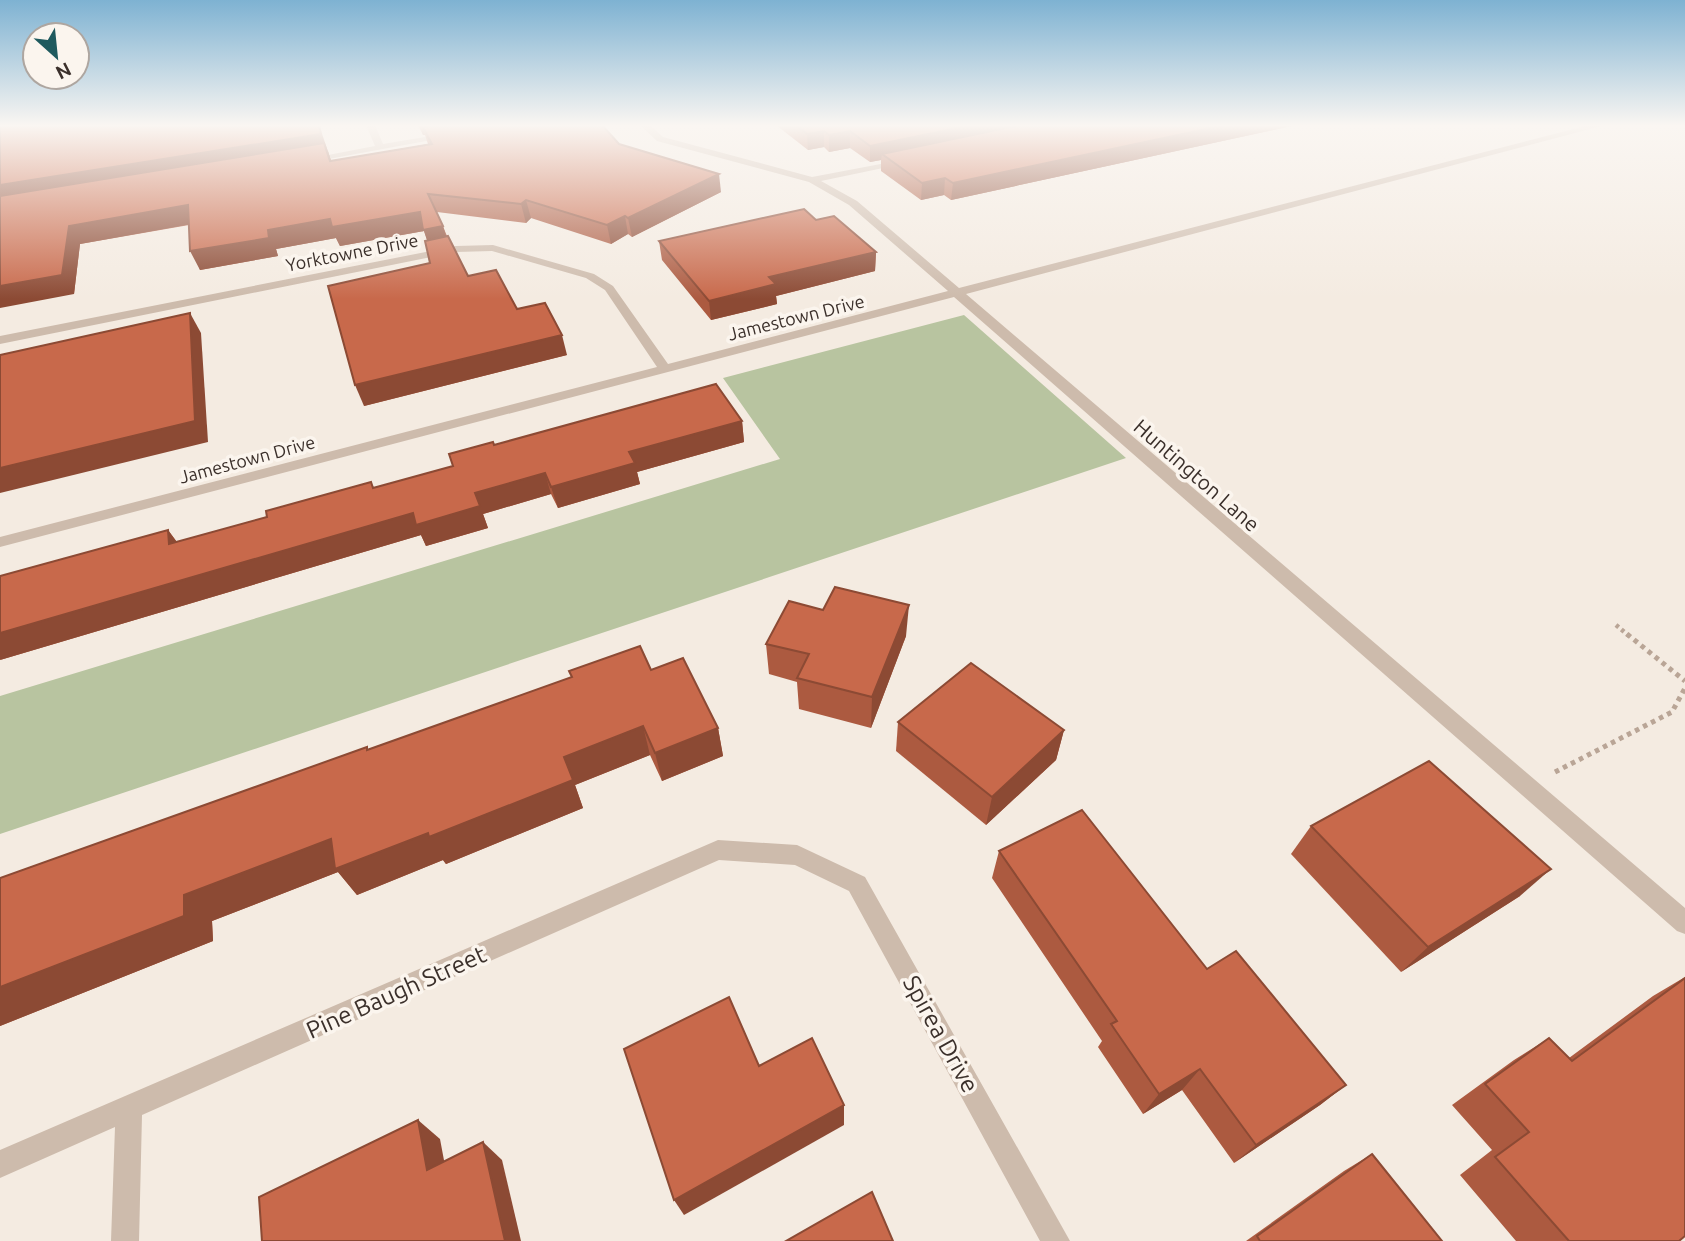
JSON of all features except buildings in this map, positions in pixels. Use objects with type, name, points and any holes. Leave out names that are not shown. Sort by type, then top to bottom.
[{"type":"street","name":"Huntington Lane","points":[[817,183],[853,203],[1685,923]]},
{"type":"street","name":"Jamestown Drive","points":[[0,542],[1380,183]]},
{"type":"street","name":"Yorktowne Drive","points":[[0,340],[456,249],[493,248],[590,276],[609,288],[665,369]]},
{"type":"street","name":"Pine Baugh Street","points":[[0,1164],[129,1110],[718,850],[797,855]]},
{"type":"street","name":"Spirea Drive","points":[[797,855],[857,884],[1056,1241]]},
{"type":"street","points":[[125,1241],[129,1110]]},
{"type":"path","points":[[1616,625],[1685,681]]},
{"type":"path","points":[[1527,787],[1672,712],[1685,688]]},
{"type":"green space","points":[[964,315],[1126,458],[0,834],[0,696],[780,459],[723,378]]}]
